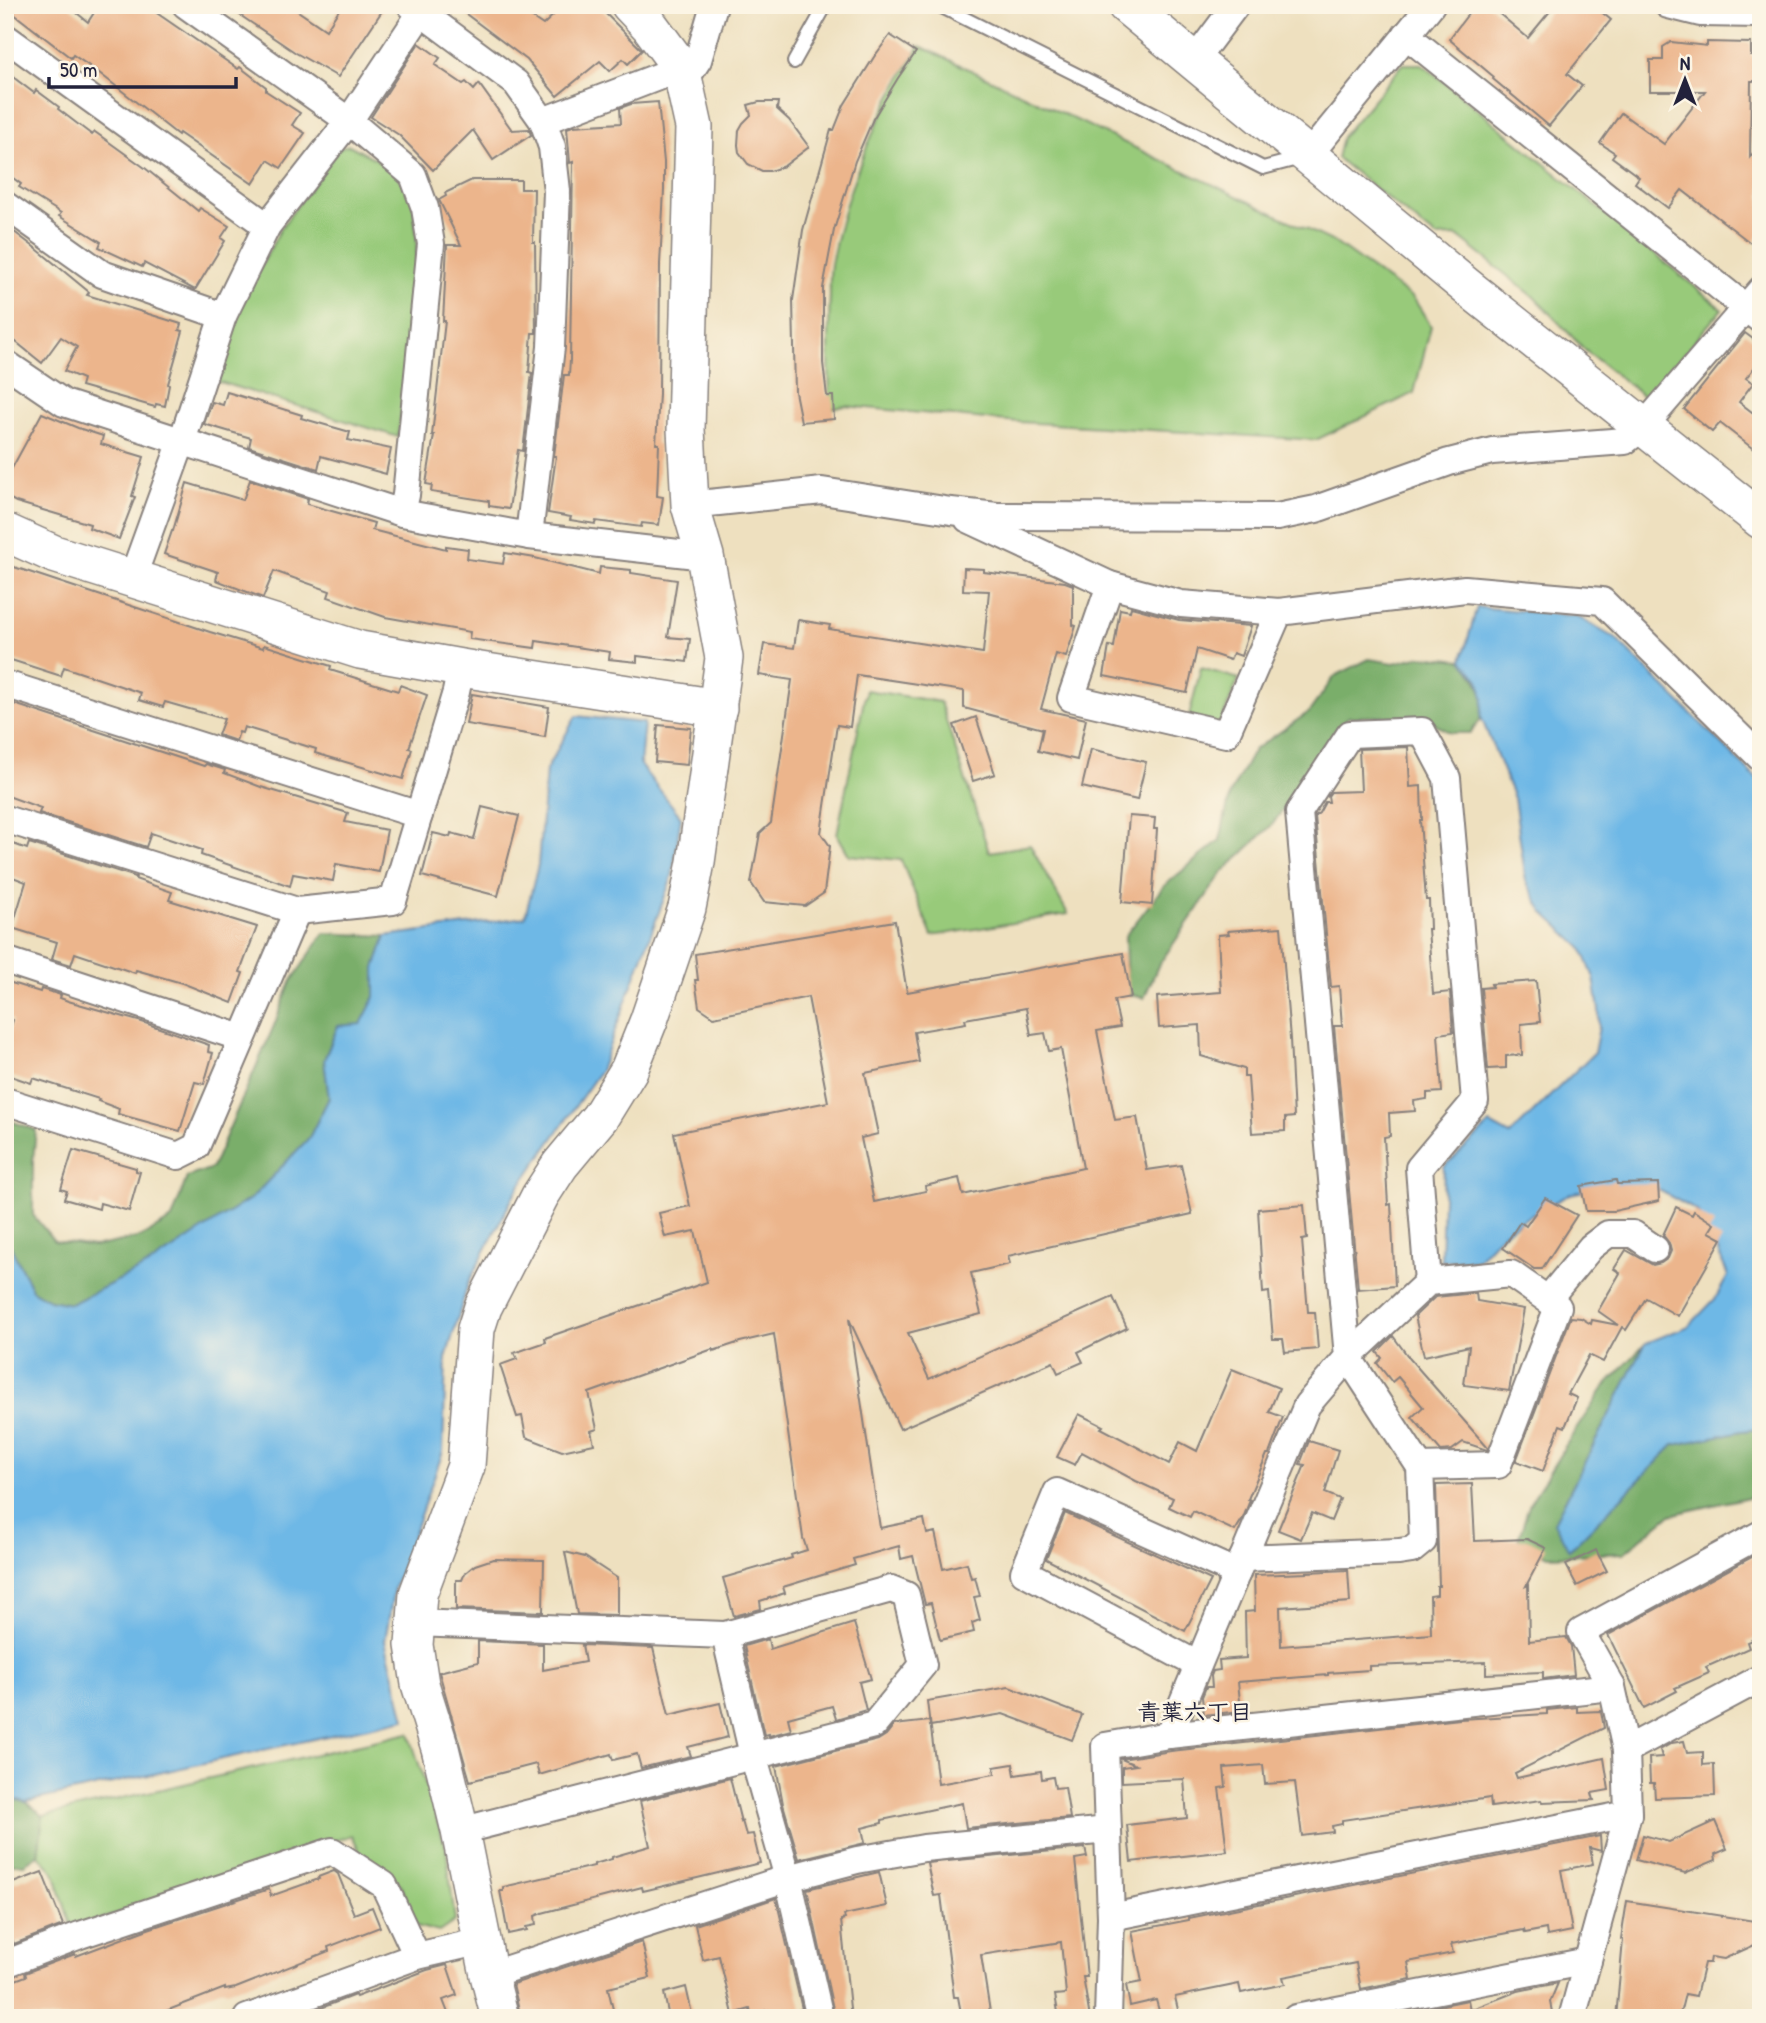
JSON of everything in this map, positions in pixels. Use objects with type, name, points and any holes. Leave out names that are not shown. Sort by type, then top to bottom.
[{"type":"street","points":[[186,5],[349,121],[413,176],[425,208],[431,244],[402,513]]},
{"type":"street","points":[[500,2018],[485,1958],[460,1830],[440,1748],[420,1684],[414,1645],[418,1594],[466,1466],[476,1329],[483,1307],[540,1196],[560,1165],[600,1117],[629,1070],[687,908],[698,850],[724,658],[705,556],[690,505],[686,429],[694,127],[683,74],[650,26],[629,5]]},
{"type":"street","points":[[543,121],[683,74],[698,60],[714,5]]},
{"type":"street","points":[[1126,5],[1466,286],[1761,520]]},
{"type":"street","points":[[1194,61],[1236,5]]},
{"type":"street","points":[[1308,156],[1431,5]]},
{"type":"street","points":[[1668,5],[1700,13],[1761,14]]},
{"type":"street","points":[[131,579],[182,442],[223,316],[267,226],[349,121],[419,8],[516,83],[543,121],[552,147],[556,204],[551,347],[529,536]]},
{"type":"street","points":[[690,505],[822,491],[951,512],[997,516],[1277,517],[1316,509],[1448,462],[1492,451],[1625,441],[1644,426],[1756,306],[1406,35]]},
{"type":"street","points":[[5,37],[267,226]]},
{"type":"street","points":[[5,205],[102,274],[223,316]]},
{"type":"street","points":[[5,363],[64,403],[402,513],[529,536],[705,556]]},
{"type":"street","points":[[951,512],[1110,585],[1181,604],[1279,612],[1465,589],[1602,601],[1761,758]]},
{"type":"street","points":[[5,532],[54,554],[360,650],[718,708]]},
{"type":"street","points":[[1110,585],[1070,698],[1226,734],[1279,612]]},
{"type":"street","points":[[5,819],[297,911],[393,901],[461,668]]},
{"type":"street","points":[[5,684],[419,816]]},
{"type":"street","points":[[1198,1665],[1024,1572],[1057,1492],[1240,1565],[1412,1550],[1423,1541],[1420,1467],[1348,1357],[1299,812],[1350,734],[1422,731],[1447,778],[1475,1101],[1419,1168],[1428,1282]]},
{"type":"street","points":[[5,1101],[178,1156],[196,1147],[297,911]]},
{"type":"street","points":[[5,960],[242,1038]]},
{"type":"street","points":[[1548,1299],[1591,1247],[1608,1234],[1633,1234],[1655,1249]]},
{"type":"street","points":[[1168,1735],[1307,1405],[1348,1357],[1428,1282],[1511,1274],[1558,1307],[1498,1465],[1420,1467]]},
{"type":"street","points":[[1572,2018],[1628,1814],[1626,1750],[1612,1687],[1581,1632],[1761,1534]]},
{"type":"street","points":[[415,1623],[725,1636],[891,1589],[906,1595],[923,1665],[874,1725],[460,1830]]},
{"type":"street","points":[[725,1636],[753,1755],[788,1878],[820,2018]]},
{"type":"street","points":[[1626,1750],[1761,1678]]},
{"type":"street","points":[[1108,2018],[1111,1917],[1105,1746],[1168,1735],[1612,1687]]},
{"type":"street","points":[[1111,1917],[1628,1814]]},
{"type":"street","points":[[247,2018],[417,1956],[485,1958],[857,1860],[924,1848],[1108,1830]]},
{"type":"street","points":[[5,1964],[80,1935],[332,1851],[384,1885],[417,1956]]},
{"type":"street","points":[[1296,2018],[1391,2009],[1588,1961]]},
{"type":"lane","points":[[794,62],[826,5]]},
{"type":"lane","points":[[938,5],[1263,168],[1308,156]]},
{"type":"green space","points":[[920,46],[1334,242],[1414,299],[1431,326],[1414,393],[1316,440],[1019,422],[845,406],[830,409],[830,273],[838,230],[866,148],[891,96]]},
{"type":"green space","points":[[1403,64],[1422,64],[1722,309],[1646,398],[1586,351],[1533,296],[1457,236],[1436,237],[1337,158],[1342,137]]},
{"type":"green space","points":[[349,145],[391,167],[413,197],[417,240],[414,316],[398,437],[213,380],[234,318],[281,228],[339,148]]},
{"type":"green space","points":[[1421,656],[1462,660],[1476,679],[1484,701],[1483,710],[1480,720],[1470,733],[1451,733],[1419,716],[1348,717],[1272,825],[1223,872],[1158,966],[1144,998],[1127,994],[1125,936],[1164,886],[1220,840],[1230,794],[1254,750],[1309,712],[1335,676],[1369,659],[1394,663]]},
{"type":"green space","points":[[1201,668],[1239,679],[1220,724],[1189,716]]},
{"type":"green space","points":[[866,690],[940,702],[989,852],[1030,845],[1068,914],[932,936],[901,860],[849,855],[837,834]]},
{"type":"green space","points":[[324,933],[386,936],[375,968],[375,997],[361,1025],[338,1026],[324,1060],[329,1098],[309,1138],[253,1197],[147,1266],[71,1304],[49,1300],[32,1290],[5,1235],[5,1119],[36,1130],[33,1215],[54,1241],[94,1247],[141,1237],[172,1219],[187,1177],[212,1168],[291,982]]},
{"type":"green space","points":[[1646,1343],[1563,1504],[1570,1549],[1674,1445],[1761,1429],[1761,1486],[1753,1496],[1670,1515],[1624,1553],[1548,1556],[1518,1540],[1530,1503],[1571,1437],[1603,1389]]},
{"type":"green space","points":[[409,1733],[446,1848],[455,1921],[439,1932],[416,1926],[401,1885],[363,1859],[352,1835],[72,1929],[54,1872],[38,1855],[43,1816]]},
{"type":"green space","points":[[5,1797],[26,1802],[43,1816],[38,1855],[24,1864],[5,1864]]},
{"type":"water","points":[[1477,607],[1576,616],[1616,639],[1761,783],[1761,1429],[1674,1445],[1569,1550],[1554,1522],[1646,1343],[1689,1326],[1715,1299],[1728,1276],[1697,1211],[1659,1190],[1612,1185],[1570,1194],[1532,1214],[1499,1236],[1477,1260],[1441,1261],[1444,1167],[1490,1124],[1510,1135],[1594,1053],[1599,1027],[1594,978],[1582,948],[1543,912],[1526,881],[1514,798],[1481,717],[1483,698],[1479,680],[1462,660]]},
{"type":"water","points":[[576,716],[644,723],[640,765],[681,817],[672,877],[600,1071],[515,1193],[468,1284],[446,1358],[443,1452],[394,1588],[385,1641],[405,1719],[26,1802],[5,1797],[5,1235],[32,1290],[49,1300],[71,1304],[147,1266],[253,1197],[309,1138],[329,1098],[324,1060],[338,1026],[361,1024],[375,997],[375,968],[386,936],[525,917],[538,865],[546,770]]},
{"type":"building","points":[[5,5],[67,5],[88,22],[99,5],[145,5],[238,69],[240,67],[266,87],[266,91],[300,113],[292,125],[305,133],[281,168],[268,160],[253,184],[179,133],[178,135],[98,72],[73,55],[71,58]]},
{"type":"building","points":[[225,5],[289,5],[326,30],[342,5],[386,5],[338,77],[296,53]]},
{"type":"building","points":[[454,5],[513,5],[543,25],[564,5],[597,5],[642,50],[628,64],[623,59],[610,71],[600,61],[557,96],[527,60]]},
{"type":"building","points":[[1475,5],[1489,5],[1528,38],[1555,5],[1593,5],[1611,20],[1567,74],[1582,86],[1549,126],[1449,39]]},
{"type":"building","points":[[890,35],[916,52],[873,119],[855,161],[834,230],[823,288],[823,363],[827,396],[833,396],[834,419],[801,422],[795,392],[793,300],[803,230],[831,130],[834,130],[844,105]]},
{"type":"building","points":[[1671,42],[1707,46],[1707,42],[1751,43],[1751,56],[1761,56],[1761,81],[1751,81],[1750,157],[1761,143],[1761,234],[1752,244],[1682,190],[1668,208],[1635,183],[1639,177],[1612,157],[1615,153],[1600,143],[1621,113],[1664,144],[1705,91],[1650,91],[1650,60],[1663,60],[1663,47]]},
{"type":"building","points":[[419,43],[440,58],[435,65],[463,84],[466,82],[474,90],[479,84],[512,130],[529,129],[531,135],[493,160],[473,130],[433,170],[399,135],[371,117]]},
{"type":"building","points":[[5,71],[34,93],[36,90],[92,135],[95,132],[145,168],[198,211],[200,208],[229,226],[221,238],[225,241],[195,290],[144,263],[142,267],[99,247],[101,242],[19,187],[21,184],[5,172]]},
{"type":"building","points":[[658,102],[664,162],[656,444],[659,444],[657,496],[663,497],[659,525],[642,523],[641,527],[570,520],[571,517],[548,513],[564,375],[569,375],[570,360],[573,162],[570,163],[567,128],[621,123],[620,108],[631,104]]},
{"type":"building","points":[[778,102],[777,109],[809,147],[784,166],[770,171],[762,171],[748,164],[739,152],[739,130],[751,115],[748,105]]},
{"type":"building","points":[[472,180],[521,180],[521,189],[534,189],[536,333],[532,333],[529,372],[532,373],[523,451],[518,450],[509,509],[489,506],[489,501],[431,492],[432,485],[426,484],[434,435],[445,321],[447,245],[461,245],[439,200],[446,196],[445,193]]},
{"type":"building","points":[[5,225],[89,292],[87,295],[181,324],[179,330],[183,331],[168,384],[165,406],[156,404],[155,407],[81,386],[83,379],[64,371],[77,347],[61,337],[42,363],[5,333]]},
{"type":"building","points":[[1745,333],[1761,345],[1761,359],[1746,378],[1753,383],[1739,402],[1761,419],[1761,455],[1720,423],[1712,432],[1684,409]]},
{"type":"building","points":[[227,392],[350,432],[348,440],[391,449],[386,474],[321,456],[318,469],[249,447],[251,438],[204,424],[212,402],[223,405]]},
{"type":"building","points":[[42,413],[103,436],[101,444],[144,457],[132,496],[135,497],[119,539],[89,528],[90,524],[16,502],[5,496],[5,481]]},
{"type":"building","points":[[250,480],[308,499],[307,504],[374,523],[372,530],[446,549],[446,546],[468,549],[467,559],[503,564],[505,553],[599,574],[600,567],[631,570],[631,573],[677,580],[668,637],[690,639],[687,662],[637,656],[637,662],[609,659],[610,652],[536,641],[535,648],[469,639],[470,632],[385,617],[328,597],[330,591],[274,571],[263,598],[216,580],[218,572],[164,554],[187,483],[243,500]]},
{"type":"building","points":[[5,564],[210,632],[331,666],[330,670],[398,691],[400,685],[427,695],[409,748],[412,749],[403,779],[315,753],[316,749],[244,727],[236,741],[218,735],[224,719],[165,702],[163,707],[139,700],[141,693],[64,667],[61,676],[5,658]]},
{"type":"building","points":[[964,568],[1073,585],[1073,625],[1076,626],[1066,657],[1056,654],[1041,709],[1086,719],[1077,760],[1038,751],[1043,729],[964,708],[964,691],[857,675],[850,727],[837,725],[821,833],[830,846],[824,893],[805,906],[764,902],[751,883],[760,833],[771,823],[792,680],[759,675],[764,644],[794,648],[798,620],[830,625],[829,629],[983,653],[989,591],[963,590]]},
{"type":"building","points":[[1131,607],[1179,620],[1251,626],[1241,656],[1233,653],[1230,660],[1197,649],[1187,693],[1104,676],[1109,646],[1114,647],[1120,609],[1130,611]]},
{"type":"building","points":[[472,694],[549,707],[545,737],[466,724]]},
{"type":"building","points":[[5,701],[204,766],[206,764],[225,770],[224,773],[261,787],[348,813],[345,822],[387,830],[379,872],[336,864],[333,881],[293,874],[290,886],[201,855],[202,850],[151,833],[146,847],[39,813],[41,808],[5,795]]},
{"type":"building","points":[[976,717],[995,774],[973,781],[954,725]]},
{"type":"building","points":[[658,725],[691,728],[687,765],[655,762]]},
{"type":"building","points":[[1408,747],[1410,787],[1421,786],[1420,820],[1426,900],[1429,900],[1428,929],[1433,994],[1450,992],[1453,1032],[1438,1034],[1442,1092],[1427,1093],[1427,1099],[1414,1101],[1415,1111],[1389,1113],[1390,1136],[1384,1137],[1395,1286],[1358,1289],[1334,1026],[1342,1026],[1339,986],[1331,987],[1315,816],[1325,802],[1329,802],[1328,796],[1331,792],[1361,791],[1359,749]]},
{"type":"building","points":[[1091,749],[1146,762],[1137,800],[1082,787]]},
{"type":"building","points":[[482,807],[519,816],[498,896],[422,876],[433,833],[450,837],[451,833],[474,839]]},
{"type":"building","points":[[1129,816],[1155,818],[1154,829],[1157,829],[1152,905],[1122,902]]},
{"type":"building","points":[[5,841],[27,849],[29,843],[136,877],[135,879],[172,892],[169,900],[257,927],[232,1003],[182,983],[136,970],[135,973],[75,953],[71,965],[52,959],[57,942],[12,928],[26,882],[5,874]]},
{"type":"building","points":[[895,921],[907,992],[1123,953],[1131,997],[1114,1000],[1120,1027],[1097,1031],[1115,1120],[1137,1117],[1147,1170],[1181,1165],[1192,1214],[1008,1256],[1010,1264],[971,1273],[981,1314],[908,1333],[929,1379],[1113,1297],[1127,1328],[1078,1352],[1083,1362],[1058,1373],[1053,1362],[900,1429],[849,1319],[880,1528],[924,1519],[927,1534],[935,1532],[943,1569],[967,1563],[971,1578],[975,1577],[980,1596],[974,1597],[980,1620],[972,1623],[974,1632],[940,1640],[931,1603],[925,1604],[913,1556],[901,1559],[899,1546],[853,1559],[855,1565],[783,1587],[785,1593],[760,1601],[761,1609],[734,1616],[723,1578],[792,1558],[791,1555],[807,1550],[803,1538],[774,1334],[713,1349],[589,1393],[597,1429],[591,1431],[594,1444],[562,1451],[526,1437],[522,1416],[517,1417],[500,1365],[517,1359],[514,1353],[546,1342],[545,1338],[707,1282],[695,1231],[665,1237],[659,1213],[690,1206],[674,1133],[828,1102],[808,997],[714,1017],[699,1007],[695,954]],"holes":[[[1026,1008],[1031,1035],[1045,1033],[1049,1051],[1061,1049],[1083,1168],[963,1195],[959,1178],[925,1186],[926,1191],[874,1202],[861,1138],[878,1134],[865,1073],[919,1062],[914,1032],[966,1023],[965,1019]]]},
{"type":"building","points":[[1281,927],[1294,1117],[1285,1118],[1285,1131],[1252,1133],[1248,1077],[1244,1077],[1244,1069],[1201,1056],[1200,1025],[1159,1028],[1157,997],[1221,992],[1218,935],[1229,934],[1228,931]]},
{"type":"building","points":[[5,981],[40,992],[41,989],[61,995],[60,998],[68,1001],[209,1045],[208,1052],[213,1053],[204,1084],[195,1082],[180,1131],[118,1114],[119,1109],[98,1101],[99,1099],[33,1078],[31,1083],[5,1074],[5,1044],[13,1020],[5,1017]]},
{"type":"building","points":[[1536,981],[1540,1022],[1521,1024],[1522,1055],[1506,1056],[1506,1068],[1488,1069],[1481,988],[1492,987],[1491,984]]},
{"type":"building","points":[[73,1150],[136,1168],[136,1171],[140,1172],[129,1211],[100,1203],[99,1209],[64,1199],[67,1191],[61,1189]]},
{"type":"building","points":[[1616,1180],[1617,1184],[1658,1183],[1659,1201],[1614,1211],[1586,1211],[1581,1186]]},
{"type":"building","points":[[1545,1198],[1577,1215],[1542,1269],[1534,1269],[1503,1248],[1520,1222],[1526,1226]]},
{"type":"building","points":[[1304,1205],[1307,1239],[1302,1240],[1308,1312],[1315,1312],[1318,1349],[1285,1352],[1283,1339],[1273,1339],[1269,1292],[1263,1293],[1258,1209]]},
{"type":"building","points":[[1676,1207],[1692,1215],[1694,1211],[1714,1224],[1709,1232],[1722,1239],[1678,1316],[1646,1298],[1626,1330],[1622,1327],[1603,1362],[1589,1355],[1568,1394],[1577,1398],[1565,1427],[1560,1425],[1543,1471],[1516,1461],[1571,1317],[1581,1318],[1591,1324],[1592,1320],[1618,1325],[1598,1311],[1620,1273],[1614,1269],[1626,1250],[1653,1265],[1668,1258],[1671,1251],[1663,1235]]},
{"type":"building","points":[[1476,1293],[1477,1301],[1524,1309],[1509,1391],[1464,1385],[1469,1346],[1424,1356],[1415,1316],[1435,1297]]},
{"type":"building","points":[[1393,1336],[1487,1450],[1463,1442],[1452,1450],[1441,1451],[1412,1417],[1423,1407],[1398,1377],[1392,1382],[1377,1363],[1382,1358],[1377,1352]]},
{"type":"building","points":[[1232,1369],[1279,1388],[1269,1412],[1283,1417],[1248,1499],[1250,1500],[1243,1518],[1235,1531],[1193,1511],[1190,1517],[1169,1507],[1173,1498],[1082,1452],[1075,1465],[1057,1457],[1079,1414],[1169,1464],[1180,1442],[1197,1451]]},
{"type":"building","points":[[1309,1441],[1338,1450],[1325,1493],[1340,1499],[1331,1521],[1312,1513],[1301,1539],[1278,1530],[1305,1465],[1300,1464]]},
{"type":"building","points":[[1472,1484],[1475,1541],[1527,1539],[1546,1548],[1526,1586],[1528,1585],[1529,1641],[1566,1637],[1571,1646],[1574,1675],[1543,1679],[1543,1672],[1486,1674],[1486,1662],[1369,1666],[1369,1670],[1238,1682],[1241,1711],[1204,1715],[1202,1697],[1206,1687],[1212,1687],[1213,1671],[1220,1670],[1219,1660],[1246,1658],[1245,1612],[1255,1611],[1254,1575],[1348,1570],[1350,1602],[1280,1607],[1281,1646],[1431,1634],[1430,1596],[1437,1595],[1439,1586],[1436,1485]]},
{"type":"building","points":[[1065,1513],[1211,1580],[1185,1631],[1046,1559]]},
{"type":"building","points":[[1596,1550],[1607,1571],[1577,1586],[1566,1565]]},
{"type":"building","points":[[565,1552],[585,1557],[617,1578],[617,1615],[577,1614]]},
{"type":"building","points":[[1761,1552],[1761,1636],[1747,1642],[1749,1648],[1706,1667],[1709,1673],[1675,1688],[1677,1691],[1644,1708],[1608,1635]]},
{"type":"building","points":[[493,1559],[544,1560],[543,1612],[456,1609],[456,1580],[462,1580],[465,1573],[475,1565]]},
{"type":"building","points":[[854,1623],[871,1679],[859,1682],[866,1710],[836,1719],[832,1706],[788,1718],[791,1730],[764,1735],[744,1646],[768,1639],[770,1649]]},
{"type":"building","points":[[478,1641],[543,1644],[543,1670],[585,1662],[582,1645],[653,1648],[669,1715],[720,1703],[728,1737],[688,1747],[691,1756],[641,1768],[637,1754],[613,1760],[611,1754],[539,1775],[536,1764],[470,1781],[439,1672],[478,1662]]},
{"type":"building","points":[[1009,1687],[1082,1715],[1072,1740],[1003,1714],[930,1726],[927,1701]]},
{"type":"building","points":[[1577,1707],[1577,1712],[1601,1711],[1604,1728],[1515,1773],[1517,1778],[1604,1758],[1609,1790],[1592,1793],[1594,1800],[1541,1800],[1491,1807],[1490,1798],[1342,1820],[1342,1824],[1332,1826],[1333,1832],[1302,1836],[1295,1782],[1265,1784],[1263,1765],[1224,1768],[1226,1787],[1219,1788],[1227,1851],[1131,1862],[1127,1825],[1187,1818],[1184,1779],[1122,1782],[1122,1767],[1136,1765],[1121,1759],[1460,1719],[1547,1714],[1547,1710]]},
{"type":"building","points":[[930,1721],[938,1784],[995,1774],[994,1767],[1013,1764],[1015,1775],[1041,1771],[1042,1779],[1053,1777],[1055,1788],[1065,1787],[1070,1818],[966,1828],[962,1803],[882,1820],[882,1823],[862,1828],[865,1843],[799,1859],[783,1804],[776,1766],[878,1740],[894,1725]]},
{"type":"building","points":[[1684,1741],[1687,1753],[1703,1752],[1703,1765],[1714,1764],[1715,1796],[1655,1798],[1654,1783],[1650,1783],[1649,1758],[1662,1757],[1660,1750],[1672,1743]]},
{"type":"building","points":[[730,1778],[741,1822],[746,1835],[753,1834],[760,1863],[643,1891],[642,1887],[542,1913],[535,1916],[536,1925],[508,1934],[500,1891],[503,1891],[503,1887],[594,1866],[612,1857],[650,1846],[640,1801]]},
{"type":"building","points":[[1715,1821],[1727,1849],[1715,1854],[1716,1860],[1685,1873],[1636,1860],[1643,1835],[1669,1842]]},
{"type":"building","points":[[1600,1836],[1601,1851],[1590,1848],[1593,1864],[1561,1870],[1572,1931],[1547,1936],[1546,1929],[1525,1933],[1524,1930],[1451,1944],[1453,1953],[1408,1962],[1411,1979],[1361,1989],[1356,1963],[1283,1977],[1285,1984],[1241,1993],[1239,1984],[1175,1997],[1180,2018],[1161,2018],[1156,2000],[1130,2006],[1126,1985],[1142,1982],[1132,1931]]},
{"type":"building","points":[[1085,1848],[1087,1857],[1075,1859],[1087,1977],[1083,1977],[1090,2018],[1059,2018],[1055,1995],[1066,1994],[1061,1942],[981,1955],[991,2018],[962,2018],[958,1997],[954,1997],[941,1895],[934,1896],[927,1863]]},
{"type":"building","points":[[334,1871],[338,1874],[354,1914],[372,1907],[380,1927],[328,1947],[329,1951],[236,1988],[225,1988],[148,2018],[5,2018],[5,1984],[26,1976],[25,1973],[269,1889],[271,1896]]},
{"type":"building","points":[[42,1872],[63,1925],[14,1944],[11,1937],[5,1939],[5,1886]]},
{"type":"building","points":[[879,1872],[887,1906],[844,1915],[845,1919],[841,1920],[851,2018],[835,2018],[807,1889]]},
{"type":"building","points":[[776,1898],[802,2009],[769,2017],[768,2010],[751,2014],[750,2009],[733,2014],[719,1956],[703,1960],[695,1925]]},
{"type":"building","points":[[1627,1901],[1761,1922],[1761,1942],[1724,1959],[1711,1957],[1710,1963],[1704,1963],[1696,1996],[1685,1994],[1679,2018],[1616,2018],[1621,1939]]},
{"type":"building","points":[[642,1942],[650,1978],[608,1988],[615,2018],[521,2018],[513,1984]]},
{"type":"building","points":[[447,1965],[457,1995],[443,2000],[450,2018],[300,2016],[427,1970]]},
{"type":"building","points":[[1558,1983],[1550,2002],[1552,2012],[1524,2018],[1389,2018],[1468,2000],[1470,2010],[1518,1991]]},
{"type":"building","points":[[686,1987],[693,2018],[669,2018],[664,1993]]},
{"type":"district","name":"青葉六丁目","points":[[1195,1711]]}]
